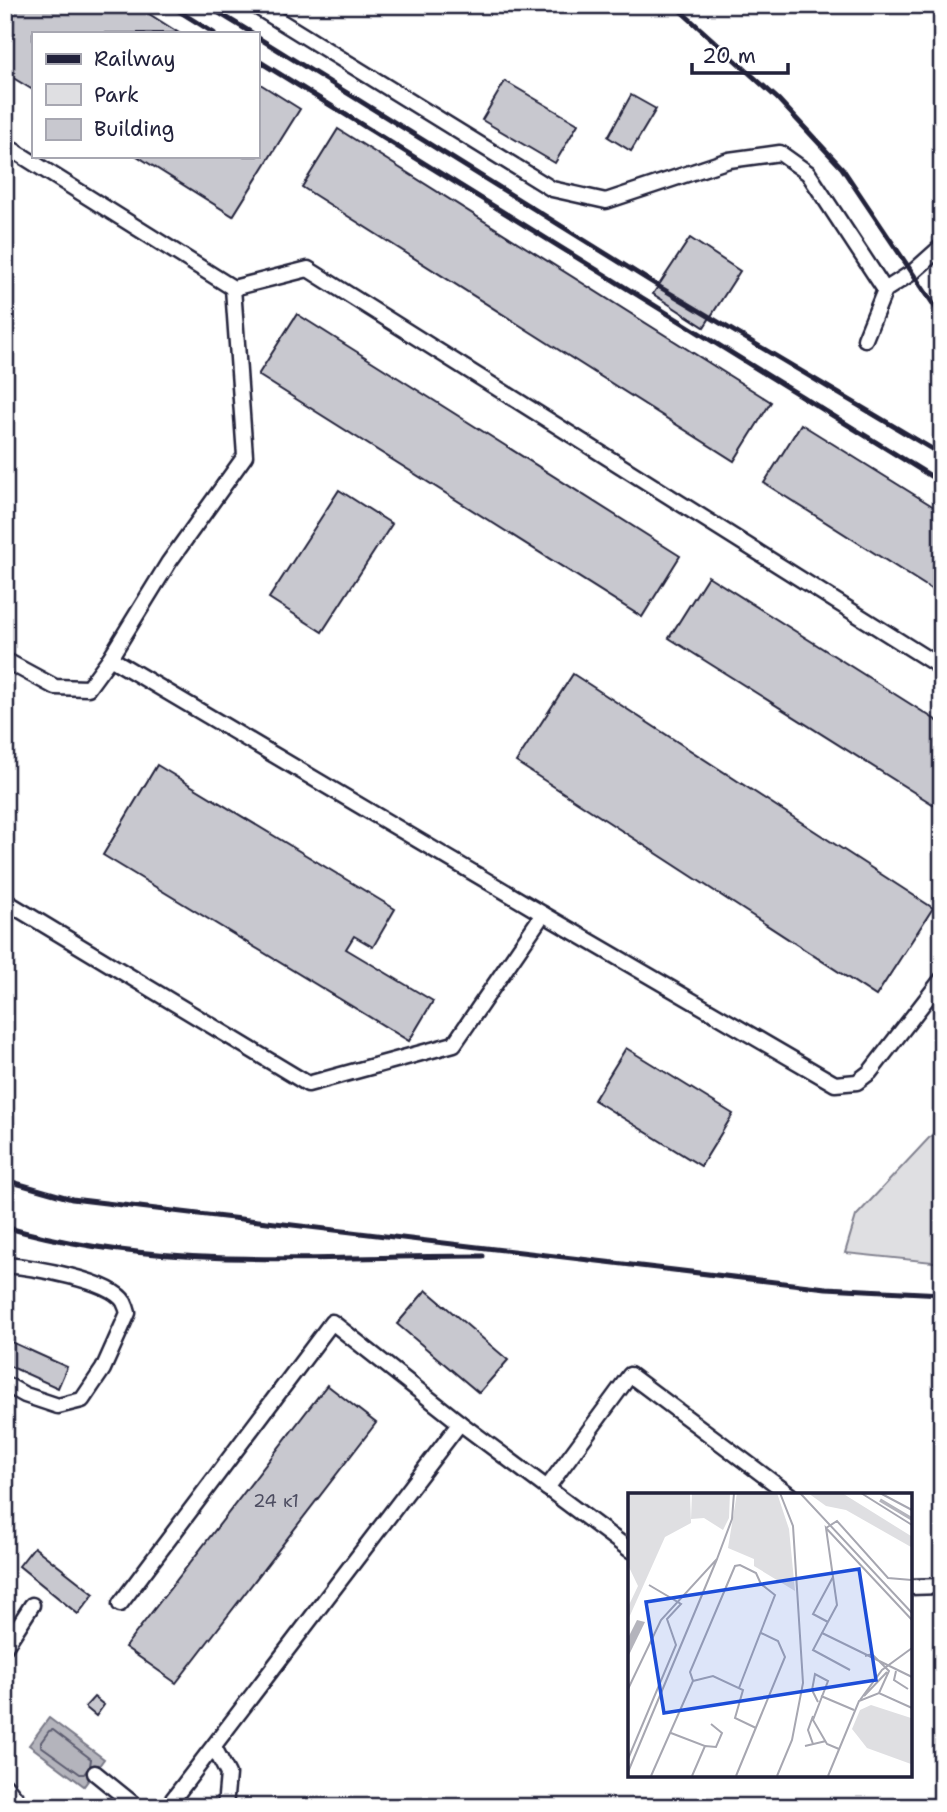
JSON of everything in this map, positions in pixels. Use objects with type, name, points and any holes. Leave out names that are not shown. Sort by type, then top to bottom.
[{"type":"lane","points":[[254,5],[552,189],[606,201],[729,160],[780,153],[807,173],[885,290]]},
{"type":"lane","points":[[5,145],[233,288],[308,270],[942,668]]},
{"type":"lane","points":[[865,339],[885,290],[913,272],[942,246]]},
{"type":"lane","points":[[5,660],[55,687],[88,688],[110,658],[169,562],[245,456],[233,288]]},
{"type":"lane","points":[[110,658],[835,1084],[857,1082],[870,1072],[942,979]]},
{"type":"lane","points":[[5,901],[308,1084],[454,1044],[543,914]]},
{"type":"lane","points":[[5,1265],[32,1267],[104,1287],[124,1301],[128,1313],[103,1369],[82,1400],[58,1406],[25,1395],[5,1384]]},
{"type":"lane","points":[[120,1604],[332,1322],[460,1423],[628,1549]]},
{"type":"lane","points":[[547,1488],[630,1375],[787,1493]]},
{"type":"lane","points":[[167,1807],[460,1423]]},
{"type":"lane","points":[[912,1586],[942,1586]]},
{"type":"lane","points":[[5,1647],[32,1605]]},
{"type":"lane","points":[[214,1746],[228,1774],[225,1807]]},
{"type":"lane","points":[[95,1773],[137,1807]]},
{"type":"lane","points":[[5,1786],[23,1807]]},
{"type":"green space","points":[[942,1124],[942,1263],[845,1253],[856,1216]]},
{"type":"water","points":[[49,1718],[104,1759],[84,1786],[29,1745]]},
{"type":"building","points":[[5,5],[135,5],[177,32],[32,32],[32,89],[5,73]]},
{"type":"building","points":[[505,81],[578,124],[555,163],[482,120]]},
{"type":"building","points":[[259,83],[300,109],[233,216],[140,158],[259,158]]},
{"type":"building","points":[[631,95],[656,109],[631,151],[608,137]]},
{"type":"building","points":[[338,129],[771,402],[734,461],[302,187]]},
{"type":"building","points":[[690,238],[740,271],[704,327],[653,294]]},
{"type":"building","points":[[297,314],[680,556],[642,617],[258,375]]},
{"type":"building","points":[[801,424],[942,512],[942,596],[764,483]]},
{"type":"building","points":[[339,490],[392,524],[322,632],[269,598]]},
{"type":"building","points":[[708,576],[942,724],[942,810],[669,638]]},
{"type":"building","points":[[573,674],[933,908],[876,996],[516,762]]},
{"type":"building","points":[[157,765],[395,909],[373,947],[354,936],[346,949],[433,1001],[409,1041],[103,855]]},
{"type":"building","points":[[626,1048],[733,1114],[701,1166],[594,1100]]},
{"type":"building","points":[[426,1290],[508,1360],[479,1393],[397,1324]]},
{"type":"building","points":[[5,1339],[67,1367],[58,1388],[5,1364]]},
{"type":"building","points":[[327,1385],[376,1423],[176,1683],[125,1647]]},
{"type":"building","points":[[34,1547],[94,1594],[78,1614],[19,1566]]},
{"type":"building","points":[[94,1697],[104,1705],[96,1716],[85,1707]]},
{"type":"railway","points":[[169,5],[212,32]]},
{"type":"railway","points":[[206,5],[250,32]]},
{"type":"railway","points":[[674,5],[778,99],[842,168],[942,317]]},
{"type":"railway","points":[[259,38],[658,286],[942,455]]},
{"type":"railway","points":[[259,61],[942,483]]},
{"type":"railway","points":[[5,1180],[72,1199],[826,1288],[942,1294]]},
{"type":"railway","points":[[5,1227],[63,1241],[123,1251],[182,1256],[302,1259],[483,1256]]}]
